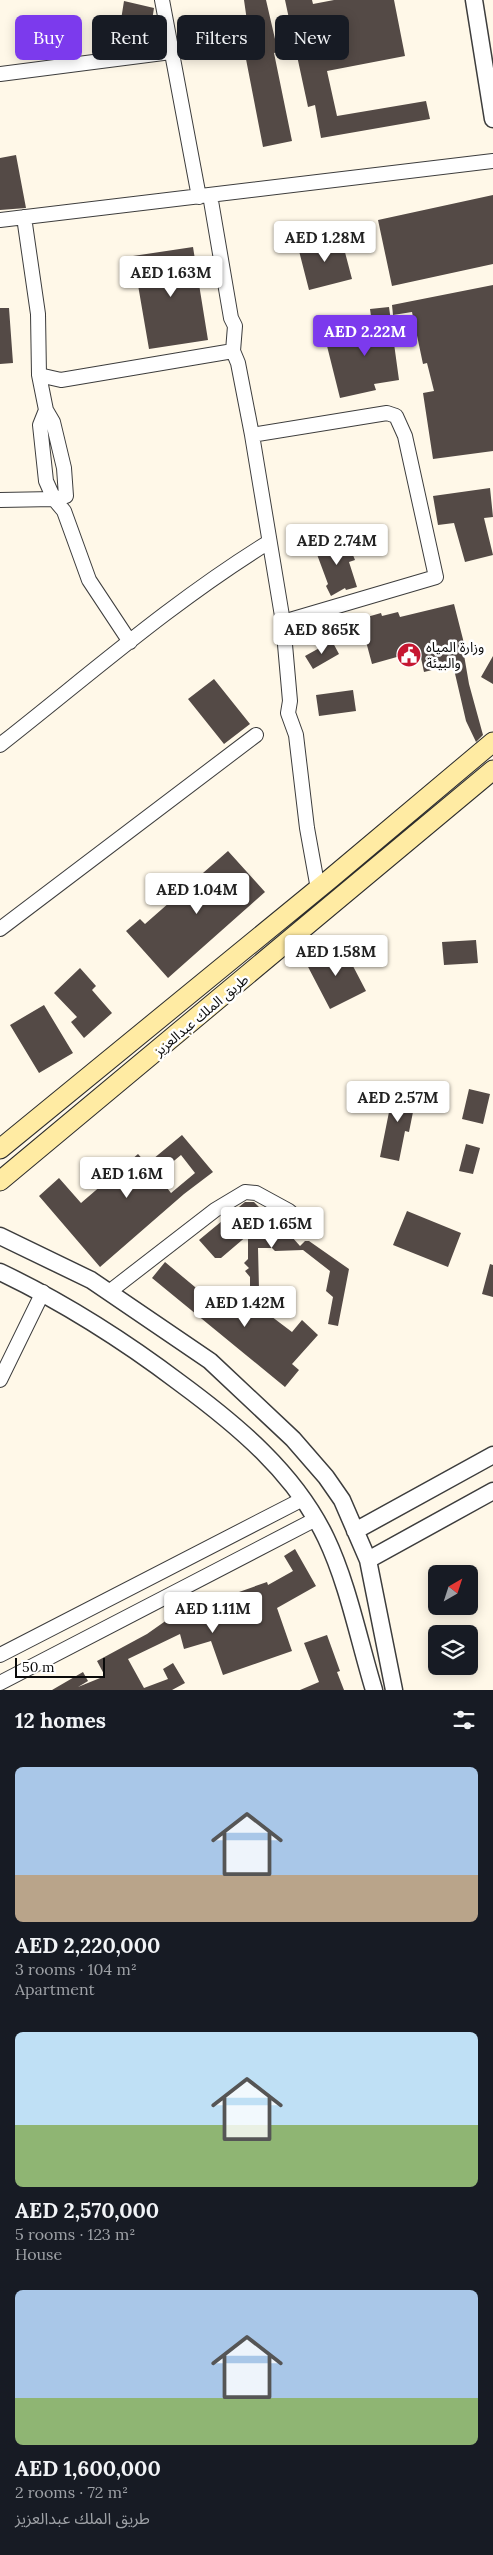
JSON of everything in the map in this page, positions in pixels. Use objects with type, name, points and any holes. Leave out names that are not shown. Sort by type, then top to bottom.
[{"type":"main road","name":"طريق الملك عبدالعزيز","points":[[0,1149],[318,889],[493,742]]},
{"type":"main road","name":"طريق الملك عبدالعزيز","points":[[0,1181],[493,770]]},
{"type":"street","points":[[162,0],[171,52],[231,318],[235,326],[233,352],[238,363],[252,435],[268,542],[283,622],[290,701],[288,713],[296,735],[307,828],[318,889]]},
{"type":"street","points":[[474,0],[493,119]]},
{"type":"street","points":[[0,74],[171,52]]},
{"type":"street","points":[[0,220],[493,162]]},
{"type":"street","points":[[0,500],[54,499],[66,496],[64,468],[53,422],[46,410],[39,375],[38,314],[24,217]]},
{"type":"street","points":[[39,375],[61,380],[233,352]]},
{"type":"street","points":[[46,410],[40,426],[46,481],[54,499],[64,511],[89,580],[130,642]]},
{"type":"street","points":[[252,435],[387,414],[396,416],[405,436],[436,577],[283,622]]},
{"type":"street","points":[[0,745],[130,642],[231,566],[268,542]]},
{"type":"street","points":[[0,929],[256,735]]},
{"type":"street","points":[[109,1292],[215,1210],[245,1192],[256,1193],[289,1211],[305,1226]]},
{"type":"street","points":[[0,1236],[91,1280],[210,1361],[293,1439],[326,1477],[342,1500],[368,1560],[394,1690]]},
{"type":"street","points":[[0,1272],[42,1292],[103,1327],[231,1421],[281,1471],[303,1499],[327,1539],[374,1690]]},
{"type":"street","points":[[0,1380],[42,1292]]},
{"type":"street","points":[[355,1532],[493,1455]]},
{"type":"street","points":[[368,1560],[493,1491]]},
{"type":"street","points":[[0,1655],[303,1499]]},
{"type":"street","points":[[0,1683],[316,1519]]},
{"type":"building","points":[[244,0],[266,0],[275,39],[275,60],[292,141],[263,147],[246,60],[265,60],[265,15],[246,15]]},
{"type":"building","points":[[285,0],[312,0],[313,4],[334,0],[394,0],[405,56],[327,71],[337,116],[426,101],[430,119],[321,138],[315,105],[308,107],[298,60],[349,60],[349,15],[288,15]]},
{"type":"building","points":[[124,1],[154,8],[153,15],[122,15]]},
{"type":"building","points":[[16,155],[26,208],[0,210],[0,158]]},
{"type":"building","points":[[493,195],[493,264],[392,286],[378,220]]},
{"type":"building","points":[[341,237],[352,279],[309,290],[298,247]]},
{"type":"building","points":[[193,247],[208,340],[149,349],[133,256]]},
{"type":"building","points":[[493,285],[493,451],[433,459],[423,393],[434,391],[427,363],[423,364],[412,312],[393,315],[392,305]]},
{"type":"building","points":[[389,307],[399,380],[374,384],[376,390],[340,398],[326,342],[373,331],[370,309]]},
{"type":"building","points":[[0,308],[9,308],[13,363],[0,364]]},
{"type":"building","points":[[490,488],[493,517],[484,518],[493,555],[465,562],[454,523],[438,525],[433,496]]},
{"type":"building","points":[[346,538],[355,560],[349,562],[357,587],[346,590],[345,588],[331,596],[326,586],[328,584],[315,549]]},
{"type":"building","points":[[454,604],[467,655],[464,655],[469,684],[483,735],[476,742],[466,721],[453,665],[424,672],[421,658],[412,661],[411,653],[372,664],[360,619],[381,613],[382,616],[398,612],[400,617]]},
{"type":"building","points":[[332,641],[339,654],[313,669],[305,656]]},
{"type":"building","points":[[493,656],[493,684],[481,677]]},
{"type":"building","points":[[214,679],[250,724],[224,744],[188,699]]},
{"type":"building","points":[[353,690],[356,711],[319,716],[316,695]]},
{"type":"building","points":[[228,851],[265,892],[168,978],[126,931],[140,919],[145,924]]},
{"type":"building","points":[[476,940],[478,963],[444,965],[442,942]]},
{"type":"building","points":[[342,945],[366,991],[330,1009],[306,963]]},
{"type":"building","points":[[80,968],[96,986],[92,990],[112,1013],[84,1038],[71,1022],[77,1017],[54,993]]},
{"type":"building","points":[[44,1005],[73,1053],[39,1073],[10,1025]]},
{"type":"building","points":[[394,1087],[417,1092],[409,1132],[405,1131],[399,1161],[380,1157]]},
{"type":"building","points":[[469,1089],[490,1094],[483,1124],[462,1119]]},
{"type":"building","points":[[182,1135],[213,1172],[184,1194],[100,1267],[39,1196],[59,1178],[81,1203],[138,1154],[147,1164]],"holes":[[[181,1155],[195,1173],[171,1193],[157,1175]]]},
{"type":"building","points":[[466,1144],[480,1148],[473,1174],[459,1171]]},
{"type":"building","points":[[245,1202],[254,1202],[261,1209],[268,1210],[300,1246],[305,1241],[309,1241],[349,1269],[338,1326],[328,1324],[333,1297],[326,1291],[330,1271],[303,1250],[275,1251],[272,1248],[258,1248],[259,1289],[250,1297],[250,1277],[245,1271],[249,1268],[244,1263],[248,1259],[248,1235],[221,1258],[215,1258],[199,1240]]},
{"type":"building","points":[[407,1211],[461,1233],[448,1267],[393,1245]]},
{"type":"building","points":[[165,1262],[231,1317],[247,1298],[292,1332],[302,1320],[318,1335],[292,1364],[299,1370],[285,1387],[152,1278]]},
{"type":"building","points":[[490,1264],[493,1265],[493,1297],[482,1294]]},
{"type":"building","points":[[295,1549],[316,1586],[277,1608],[292,1651],[223,1675],[211,1641],[184,1649],[180,1634],[128,1659],[144,1688],[168,1679],[163,1669],[173,1663],[185,1683],[172,1690],[52,1690],[83,1672],[88,1681],[78,1687],[105,1676],[97,1661],[147,1634],[174,1615],[267,1582],[268,1585],[293,1571],[284,1556]]},
{"type":"building","points":[[327,1635],[340,1671],[337,1672],[344,1690],[300,1690],[319,1682],[304,1643]]},
{"type":"place","name":"وزارة المياه والبيئة","points":[[409,655]]}]
